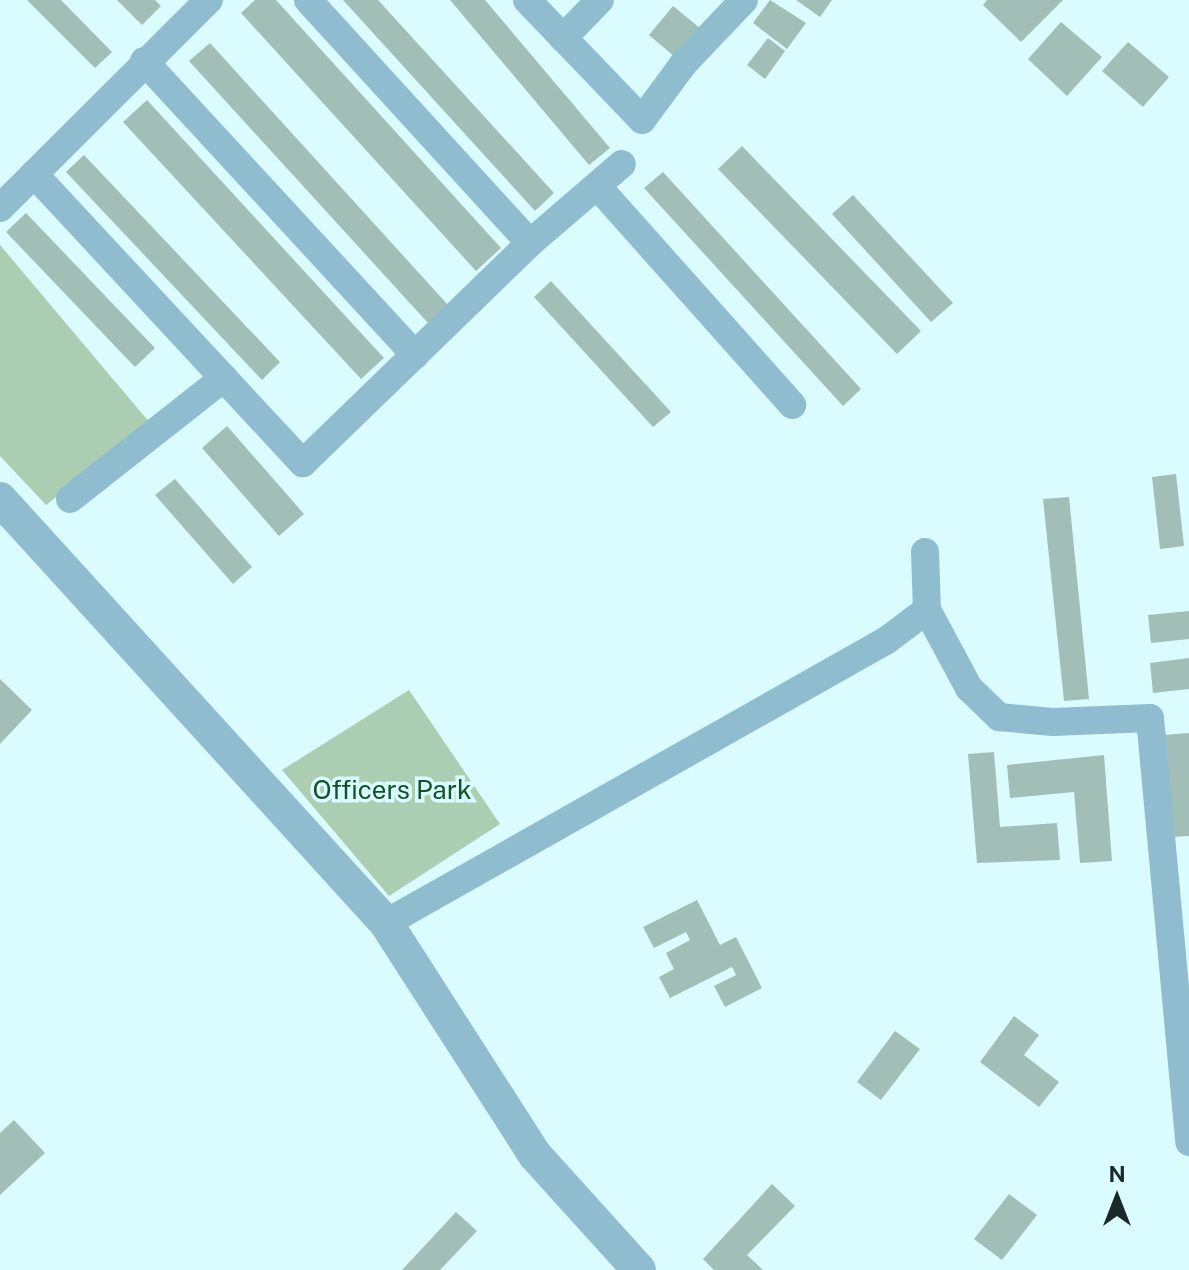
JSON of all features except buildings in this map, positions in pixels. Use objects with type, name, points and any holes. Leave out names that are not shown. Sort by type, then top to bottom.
[{"type":"street","points":[[0,208],[144,61],[209,0]]},
{"type":"street","points":[[308,0],[530,243]]},
{"type":"street","points":[[527,0],[642,120],[684,63],[744,0]]},
{"type":"street","points":[[563,38],[600,0]]},
{"type":"street","points":[[144,61],[415,355]]},
{"type":"street","points":[[34,174],[303,463],[530,243],[622,164]]},
{"type":"street","points":[[598,187],[792,405]]},
{"type":"street","points":[[70,499],[224,378]]},
{"type":"street","points":[[0,499],[386,923],[535,1155],[639,1270]]},
{"type":"street","points":[[925,552],[927,610],[969,688],[999,717],[1053,722],[1150,718],[1189,1142]]},
{"type":"street","points":[[386,923],[887,640],[927,610]]},
{"type":"green space","points":[[0,245],[150,423],[46,505],[0,456]]},
{"type":"green space","name":"Officers Park","points":[[409,690],[500,824],[389,896],[282,770]]}]
